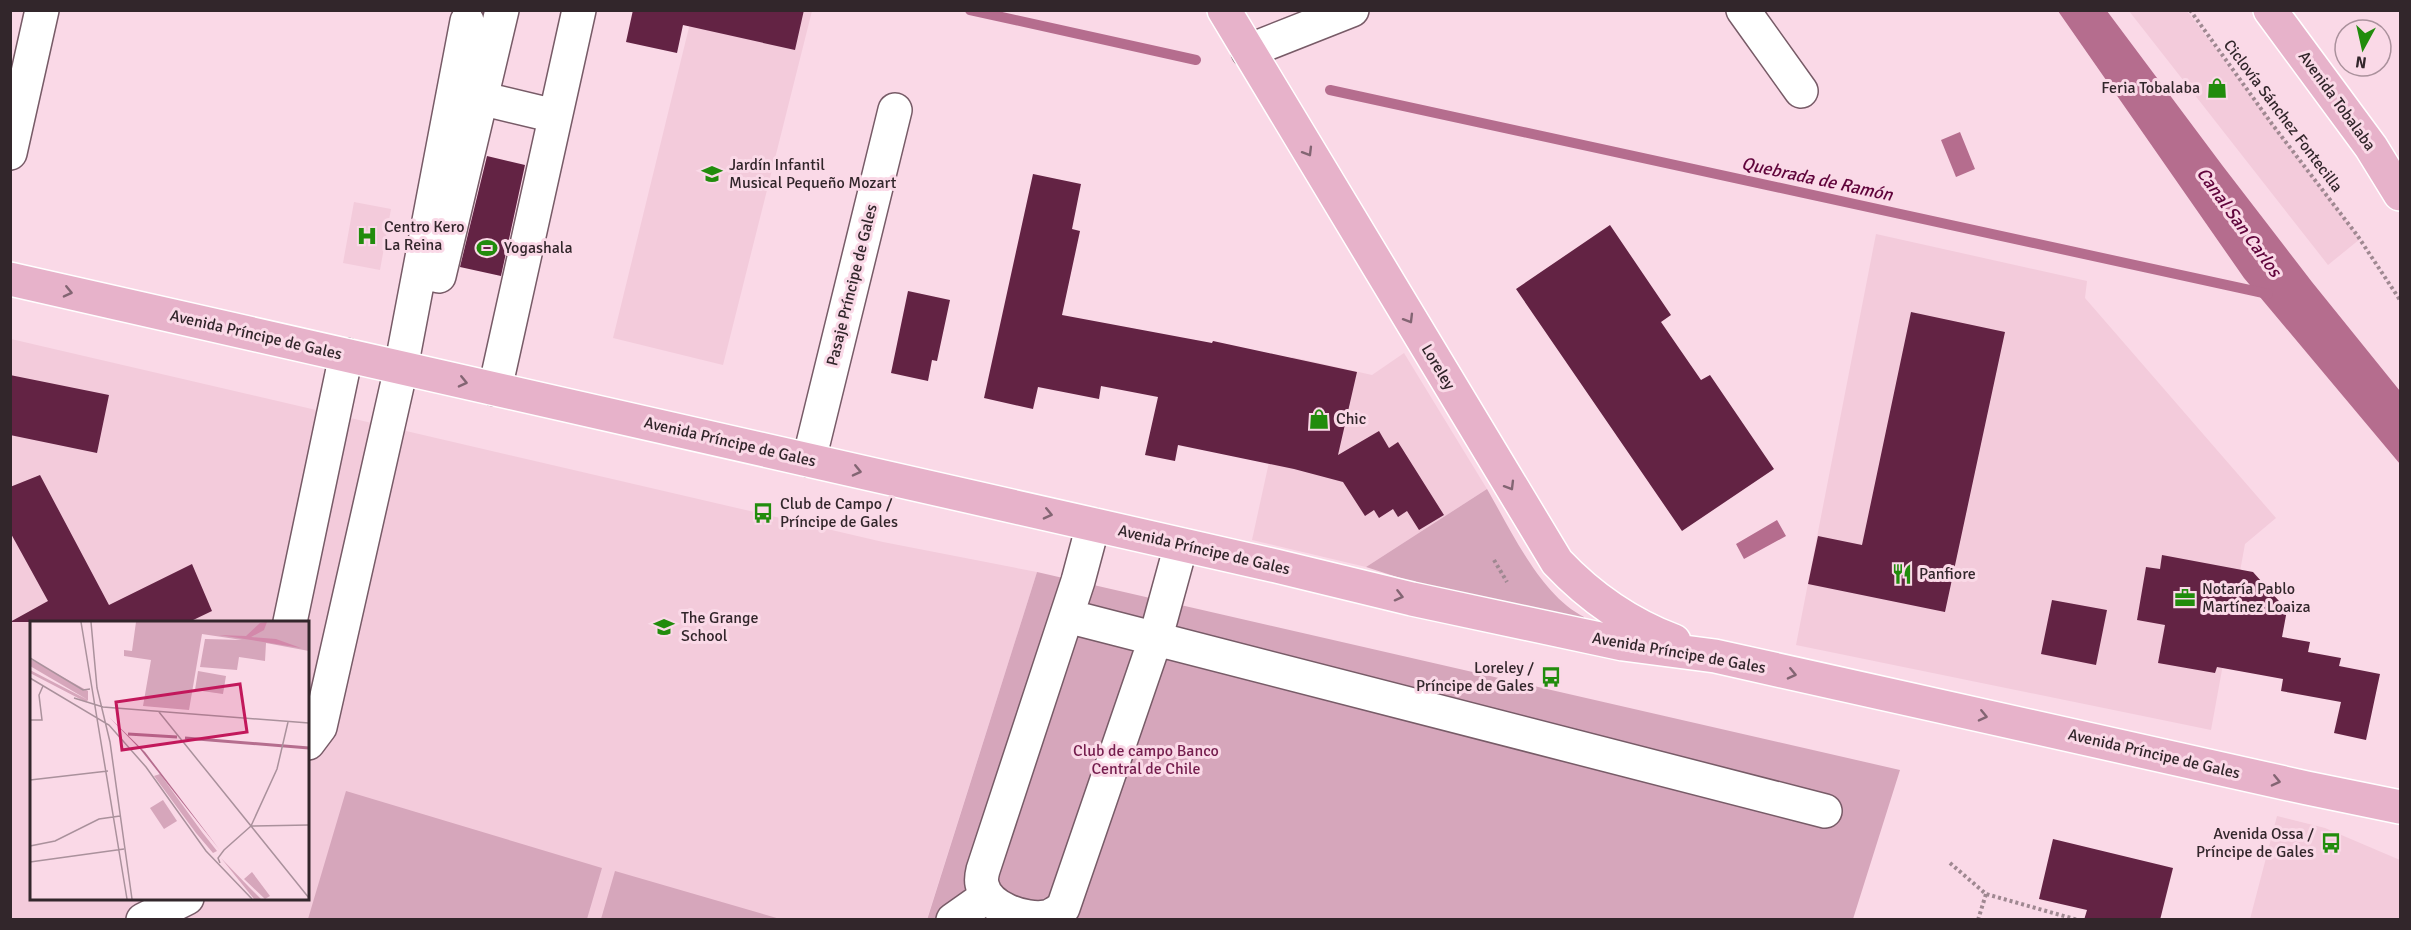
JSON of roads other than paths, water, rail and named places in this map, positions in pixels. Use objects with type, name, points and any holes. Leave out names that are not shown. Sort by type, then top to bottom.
[{"type":"main road","name":"Loreley","points":[[1224,10],[1557,562],[1589,594],[1620,615],[1670,639],[1715,656]]},
{"type":"main road","name":"Avenida Tobalaba","points":[[2270,10],[2371,147],[2400,194]]},
{"type":"main road","name":"Avenida Príncipe de Gales","points":[[10,279],[1412,599],[1611,642],[1715,656],[2400,807]]},
{"type":"street","points":[[10,153],[42,10]]},
{"type":"street","points":[[309,741],[320,727],[409,369],[502,10]]},
{"type":"street","points":[[495,389],[579,10]]},
{"type":"street","points":[[1250,55],[1352,10]]},
{"type":"street","points":[[1743,10],[1801,91]]},
{"type":"street","points":[[409,369],[467,21]]},
{"type":"street","points":[[480,98],[555,116]]},
{"type":"street","name":"Pasaje Príncipe de Gales","points":[[808,460],[896,110]]},
{"type":"street","points":[[290,621],[346,355]]},
{"type":"street","points":[[1094,525],[1067,616],[983,870],[982,884],[987,896],[1000,907],[1030,918],[1048,917],[1063,908],[1155,640],[1181,545]]},
{"type":"street","points":[[1067,616],[1825,811]]},
{"type":"street","points":[[953,920],[987,896]]},
{"type":"street","points":[[143,920],[183,900]]},
{"type":"water","name":"Canal San Carlos","points":[[2058,11],[2107,11],[2312,282],[2400,391],[2400,464],[2244,278]]},
{"type":"water","points":[[1960,132],[1975,169],[1956,177],[1941,140]]},
{"type":"water","points":[[1777,520],[1786,536],[1744,559],[1736,544]]},
{"type":"waterway","name":"Quebrada de Ramón","points":[[970,10],[1196,60]]},
{"type":"waterway","name":"Quebrada de Ramón","points":[[1330,90],[2268,294]]},
{"type":"place","name":"Feria Tobalaba","points":[[2217,88]]},
{"type":"place","name":"Jardín Infantil Musical Pequeño Mozart","points":[[712,174]]},
{"type":"place","name":"Centro Kero La Reina","points":[[367,236]]},
{"type":"place","name":"Yogashala","points":[[487,248]]},
{"type":"place","name":"Chic","points":[[1319,419]]},
{"type":"place","name":"Club de Campo / Príncipe de Gales","points":[[763,513]]},
{"type":"place","name":"Panfiore","points":[[1902,574]]},
{"type":"place","name":"Notaría Pablo Martínez Loaiza","points":[[2185,598]]},
{"type":"place","name":"The Grange School","points":[[664,627]]},
{"type":"place","name":"Loreley / Príncipe de Gales","points":[[1551,677]]},
{"type":"place","name":"Avenida Ossa / Príncipe de Gales","points":[[2331,843]]},
{"type":"park label","name":"Club de campo Banco Central de Chile","points":[[1146,760]]}]
